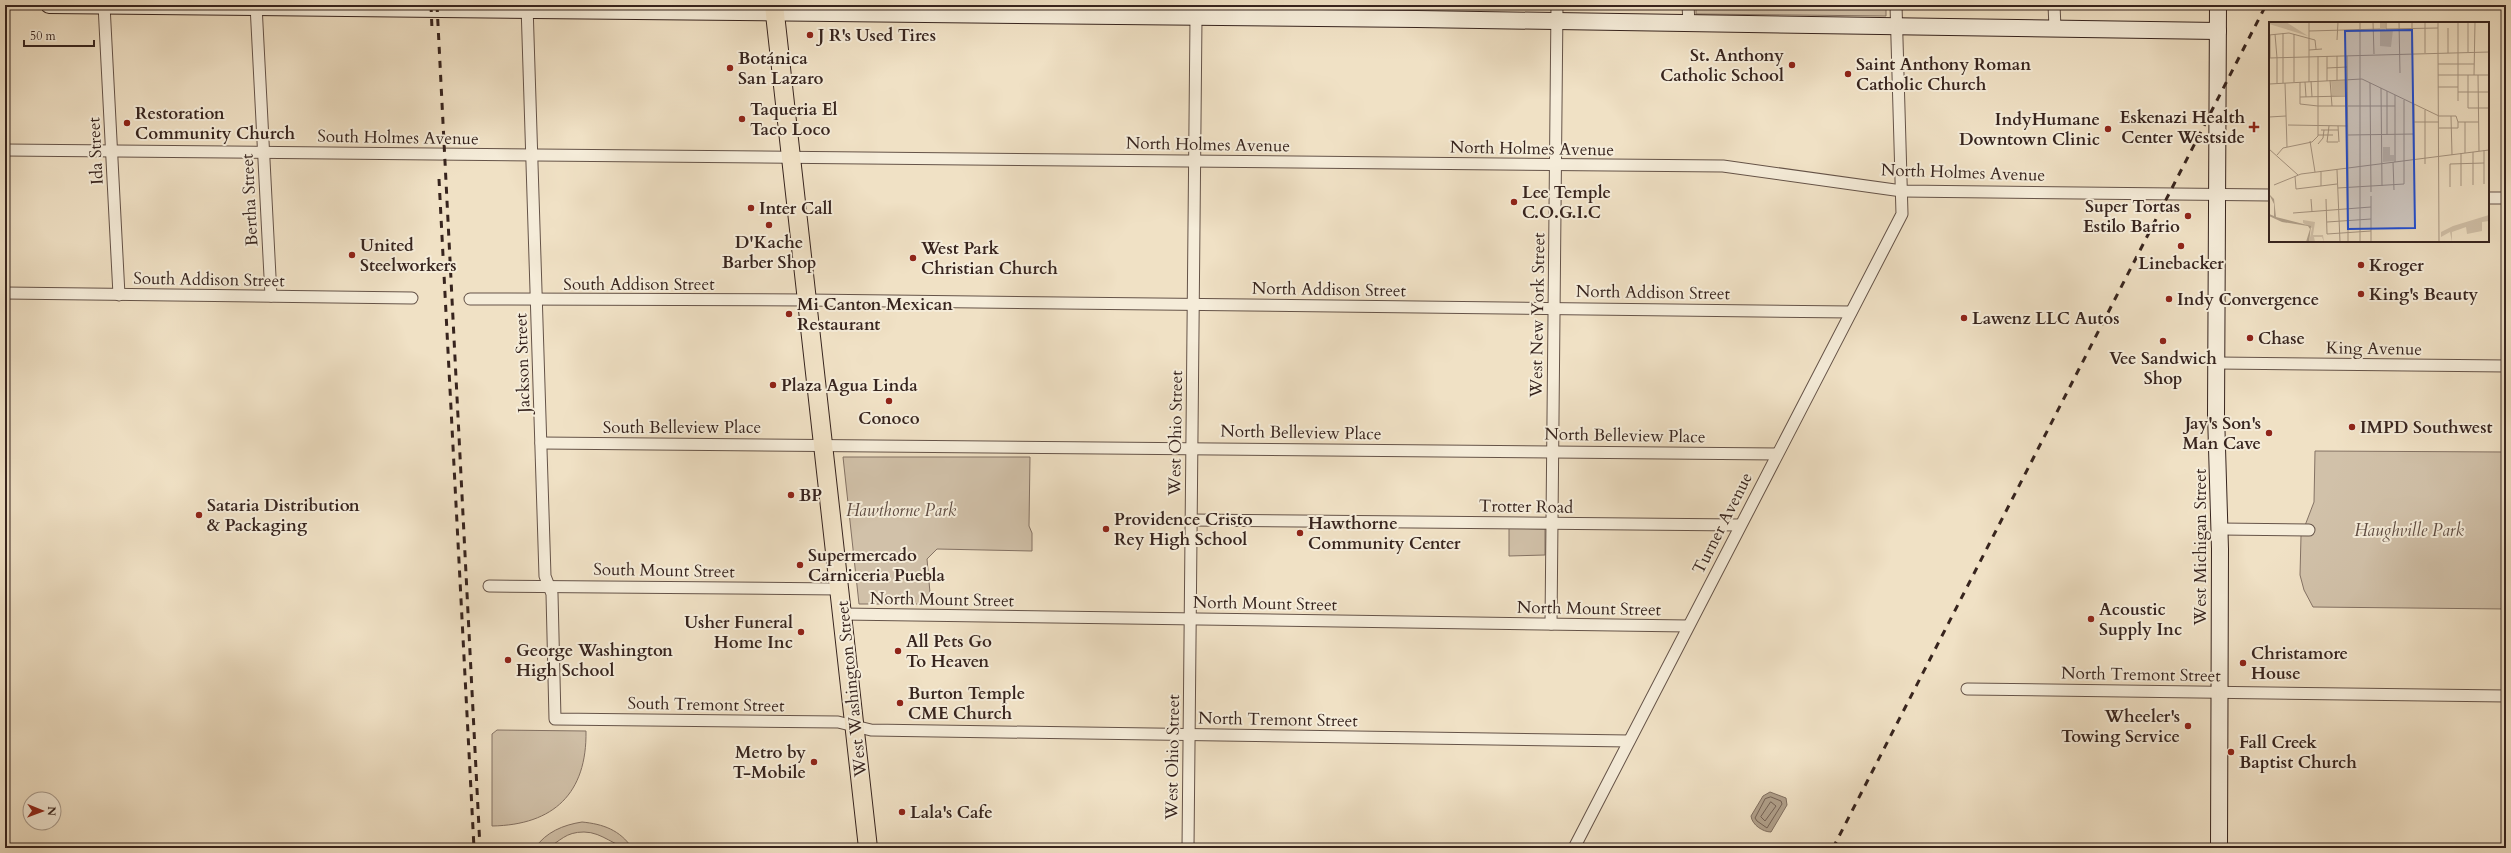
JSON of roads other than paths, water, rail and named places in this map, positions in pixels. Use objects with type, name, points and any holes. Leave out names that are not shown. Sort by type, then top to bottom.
[{"type":"main road","points":[[49,5],[775,9],[1196,18],[1308,12],[1556,21],[2218,31]]},
{"type":"main road","name":"West Michigan Street","points":[[2218,5],[2217,363],[2220,529],[2219,848]]},
{"type":"main road","name":"West Washington Street","points":[[775,9],[868,848]]},
{"type":"street","name":"Ida Street","points":[[104,5],[113,151],[119,295]]},
{"type":"street","name":"West New York Street","points":[[1551,624],[1557,5]]},
{"type":"street","points":[[1688,5],[1689,23]]},
{"type":"street","points":[[1896,5],[1902,190]]},
{"type":"street","points":[[2054,5],[2055,28]]},
{"type":"street","name":"Bertha Street","points":[[256,7],[271,296]]},
{"type":"street","name":"Jackson Street","points":[[527,8],[545,576],[552,594],[555,719]]},
{"type":"street","name":"West Ohio Street","points":[[1188,848],[1196,18]]},
{"type":"street","name":"South Holmes Avenue","points":[[5,150],[792,156]]},
{"type":"street","name":"North Holmes Avenue","points":[[792,156],[1733,167],[1902,190],[2269,195]]},
{"type":"street","name":"Turner Avenue","points":[[1574,848],[1902,214],[1902,190]]},
{"type":"street","points":[[2489,198],[2506,198]]},
{"type":"street","name":"South Addison Street","points":[[5,293],[412,298]]},
{"type":"street","name":"South Addison Street","points":[[470,299],[807,300]]},
{"type":"street","name":"North Addison Street","points":[[807,300],[1851,312]]},
{"type":"street","name":"King Avenue","points":[[2217,363],[2506,366]]},
{"type":"street","name":"South Belleview Place","points":[[541,443],[824,444]]},
{"type":"street","name":"North Belleview Place","points":[[824,444],[1777,454]]},
{"type":"street","name":"Trotter Road","points":[[1191,520],[1740,525]]},
{"type":"street","points":[[2220,529],[2309,530]]},
{"type":"street","name":"South Mount Street","points":[[488,586],[840,589]]},
{"type":"street","name":"North Mount Street","points":[[843,614],[1688,626]]},
{"type":"street","name":"North Tremont Street","points":[[1967,689],[2506,696]]},
{"type":"street","name":"South Tremont Street","points":[[555,719],[838,722],[854,726]]},
{"type":"street","name":"North Tremont Street","points":[[854,726],[871,730],[1629,741]]},
{"type":"water","points":[[1770,792],[1786,798],[1787,805],[1771,832],[1765,831],[1758,827],[1753,822],[1751,816],[1763,796]]},
{"type":"railway","points":[[431,5],[432,29]]},
{"type":"railway","points":[[437,5],[480,848]]},
{"type":"railway","points":[[1833,848],[2266,5]]},
{"type":"railway","points":[[439,179],[474,848]]},
{"type":"place","name":"J R's Used Tires","points":[[810,35]]},
{"type":"place","name":"St. Anthony Catholic School","points":[[1792,65]]},
{"type":"place","name":"Botánica San Lazaro","points":[[730,68]]},
{"type":"place","name":"Saint Anthony Roman Catholic Church","points":[[1848,74]]},
{"type":"place","name":"Taqueria El Taco Loco","points":[[742,119]]},
{"type":"place","name":"Restoration Community Church","points":[[127,123]]},
{"type":"place","name":"Eskenazi Health Center Westside","points":[[2254,127]]},
{"type":"place","name":"IndyHumane Downtown Clinic","points":[[2108,129]]},
{"type":"place","name":"Lee Temple C.O.G.I.C","points":[[1514,202]]},
{"type":"place","name":"Inter Call","points":[[751,208]]},
{"type":"place","name":"Super Tortas Estilo Barrio","points":[[2188,216]]},
{"type":"place","name":"D'Kache Barber Shop","points":[[769,225]]},
{"type":"place","name":"Linebacker","points":[[2181,246]]},
{"type":"place","name":"United Steelworkers","points":[[352,255]]},
{"type":"place","name":"West Park Christian Church","points":[[913,258]]},
{"type":"place","name":"Kroger","points":[[2361,265]]},
{"type":"place","name":"King's Beauty","points":[[2361,294]]},
{"type":"place","name":"Indy Convergence","points":[[2169,299]]},
{"type":"place","name":"Mi Canton Mexican Restaurant","points":[[789,314]]},
{"type":"place","name":"Lawenz LLC Autos","points":[[1964,318]]},
{"type":"place","name":"Chase","points":[[2250,338]]},
{"type":"place","name":"Vee Sandwich Shop","points":[[2163,341]]},
{"type":"place","name":"Plaza Agua Linda","points":[[773,385]]},
{"type":"place","name":"Conoco","points":[[889,401]]},
{"type":"place","name":"IMPD Southwest","points":[[2352,427]]},
{"type":"place","name":"Jay's Son's Man Cave","points":[[2269,433]]},
{"type":"place","name":"BP","points":[[791,495]]},
{"type":"place","name":"Sataria Distribution & Packaging","points":[[199,515]]},
{"type":"place","name":"Providence Cristo Rey High School","points":[[1106,529]]},
{"type":"place","name":"Hawthorne Community Center","points":[[1300,533]]},
{"type":"place","name":"Supermercado Carniceria Puebla","points":[[800,565]]},
{"type":"place","name":"Acoustic Supply Inc","points":[[2091,619]]},
{"type":"place","name":"Usher Funeral Home Inc","points":[[801,632]]},
{"type":"place","name":"All Pets Go To Heaven","points":[[898,651]]},
{"type":"place","name":"George Washington High School","points":[[508,660]]},
{"type":"place","name":"Christamore House","points":[[2243,663]]},
{"type":"place","name":"Burton Temple CME Church","points":[[900,703]]},
{"type":"place","name":"Wheeler's Towing Service","points":[[2188,726]]},
{"type":"place","name":"Fall Creek Baptist Church","points":[[2231,752]]},
{"type":"place","name":"Metro by T-Mobile","points":[[814,762]]},
{"type":"place","name":"Lala's Cafe","points":[[902,812]]},
{"type":"park label","name":"Hawthorne Park","points":[[901,510]]},
{"type":"park label","name":"Haughville Park","points":[[2409,530]]}]
